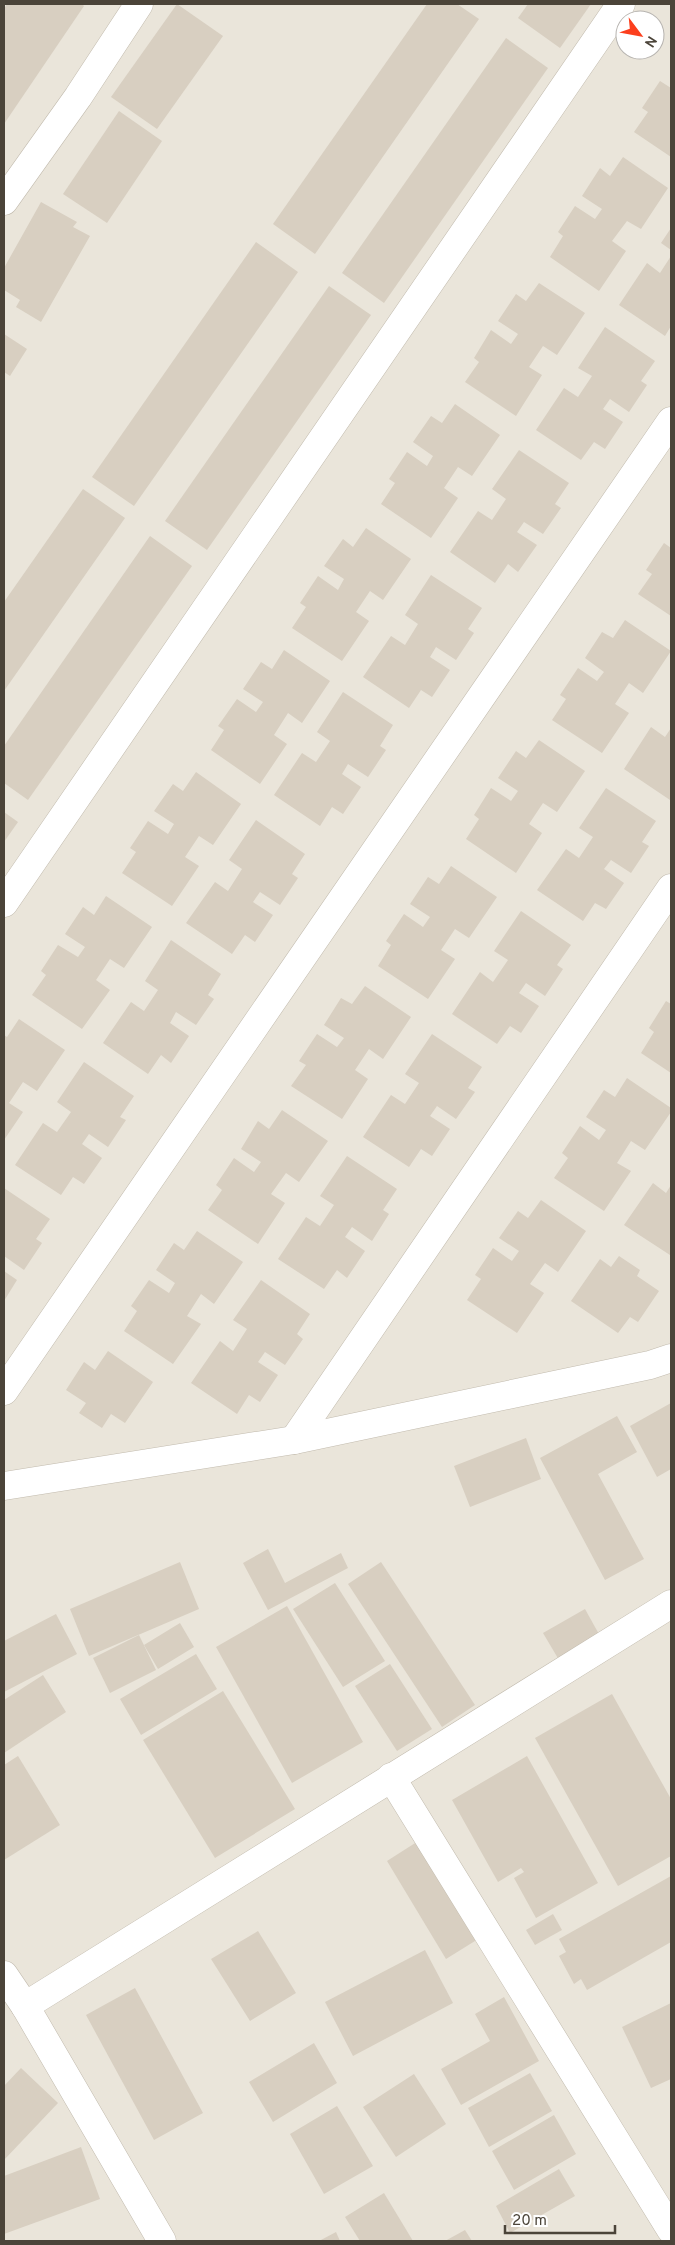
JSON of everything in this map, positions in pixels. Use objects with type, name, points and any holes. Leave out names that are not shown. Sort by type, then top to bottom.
[{"type":"street","points":[[4,200],[78,97],[139,4]]},
{"type":"street","points":[[4,903],[621,4]]},
{"type":"street","points":[[4,1391],[671,421]]},
{"type":"street","points":[[294,1440],[671,888]]},
{"type":"street","points":[[4,1486],[294,1440],[650,1365],[671,1358]]},
{"type":"street","points":[[25,2006],[390,1777],[671,1604]]},
{"type":"street","points":[[390,1777],[671,2230]]},
{"type":"street","points":[[4,1975],[25,2006],[162,2241]]},
{"type":"shaded area","points":[[4,4],[671,4],[671,2241],[4,2241]]},
{"type":"building","points":[[7,4],[82,4],[84,6],[4,124],[4,9]]},
{"type":"building","points":[[177,4],[223,36],[157,129],[111,97]]},
{"type":"building","points":[[427,4],[457,4],[479,19],[315,254],[273,224]]},
{"type":"building","points":[[528,4],[591,4],[560,48],[518,18]]},
{"type":"building","points":[[506,38],[548,68],[384,303],[342,273]]},
{"type":"building","points":[[660,81],[671,88],[671,157],[634,132],[648,112],[642,108]]},
{"type":"building","points":[[119,111],[162,141],[107,223],[63,194]]},
{"type":"building","points":[[623,157],[668,188],[641,229],[627,221],[612,241],[626,251],[599,291],[550,257],[563,236],[558,232],[575,206],[595,219],[602,209],[582,196],[600,168],[610,176]]},
{"type":"building","points":[[41,202],[77,222],[73,227],[90,236],[41,322],[16,307],[20,300],[4,290],[4,268]]},
{"type":"building","points":[[671,228],[671,250],[661,243]]},
{"type":"building","points":[[256,242],[298,272],[134,506],[92,477]]},
{"type":"building","points":[[671,256],[671,326],[665,336],[619,305],[647,263],[660,273]]},
{"type":"building","points":[[539,283],[585,313],[557,355],[543,346],[529,367],[542,375],[516,416],[465,382],[479,362],[474,358],[491,330],[511,344],[518,334],[498,321],[516,294],[526,301]]},
{"type":"building","points":[[329,286],[371,315],[207,550],[165,521]]},
{"type":"building","points":[[605,327],[655,361],[641,381],[647,385],[629,412],[610,399],[603,409],[623,422],[605,449],[594,442],[581,460],[536,430],[564,388],[578,397],[592,376],[578,368]]},
{"type":"building","points":[[4,334],[27,349],[10,376],[4,372]]},
{"type":"building","points":[[455,404],[500,435],[472,476],[458,467],[444,488],[458,498],[431,538],[381,504],[395,483],[389,479],[407,452],[427,466],[433,456],[413,442],[431,416],[442,423]]},
{"type":"building","points":[[519,450],[569,483],[555,504],[561,508],[543,534],[524,522],[517,532],[537,545],[518,572],[508,564],[495,583],[450,552],[478,511],[492,520],[506,499],[492,489]]},
{"type":"building","points":[[83,489],[125,518],[4,691],[4,602]]},
{"type":"building","points":[[366,528],[411,559],[383,600],[370,591],[356,612],[369,621],[342,661],[292,628],[306,607],[300,603],[318,576],[338,590],[344,579],[324,566],[343,539],[353,547]]},
{"type":"building","points":[[150,536],[192,566],[28,800],[4,783],[4,746]]},
{"type":"building","points":[[664,543],[671,548],[671,616],[638,594],[652,574],[646,570]]},
{"type":"building","points":[[431,575],[482,608],[468,629],[474,633],[456,660],[436,647],[430,657],[450,670],[432,697],[421,690],[409,708],[363,677],[391,636],[405,645],[418,624],[405,615]]},
{"type":"building","points":[[625,620],[671,651],[643,693],[629,683],[615,704],[629,713],[602,753],[552,720],[566,699],[560,695],[578,668],[597,681],[604,672],[585,658],[602,632],[613,638]]},
{"type":"building","points":[[284,650],[330,681],[302,723],[288,713],[274,735],[287,744],[260,784],[211,750],[224,730],[218,726],[237,699],[256,712],[263,702],[243,689],[261,662],[272,669]]},
{"type":"building","points":[[343,692],[393,725],[380,746],[386,750],[368,777],[348,764],[342,774],[361,787],[343,814],[332,807],[320,826],[274,795],[302,753],[316,762],[330,741],[317,732]]},
{"type":"building","points":[[651,727],[665,737],[671,728],[670,800],[624,769]]},
{"type":"building","points":[[539,740],[585,771],[557,812],[543,803],[529,824],[542,833],[516,873],[466,839],[479,819],[474,815],[491,788],[511,801],[518,791],[498,778],[516,751],[526,758]]},
{"type":"building","points":[[196,772],[241,804],[213,845],[199,836],[185,857],[199,866],[172,906],[122,873],[136,852],[130,848],[148,821],[168,834],[174,824],[154,811],[173,784],[183,791]]},
{"type":"building","points":[[606,788],[656,821],[642,842],[649,846],[631,873],[611,860],[604,869],[624,883],[606,909],[595,903],[583,921],[537,890],[566,849],[579,858],[593,837],[579,828]]},
{"type":"building","points":[[4,812],[18,822],[4,842]]},
{"type":"building","points":[[256,820],[305,854],[292,874],[298,878],[280,905],[260,892],[253,902],[273,915],[255,942],[245,935],[232,954],[186,923],[215,882],[228,891],[242,869],[229,860]]},
{"type":"building","points":[[451,866],[497,897],[469,938],[455,929],[441,950],[455,959],[428,999],[378,966],[391,945],[386,941],[404,914],[423,927],[430,917],[410,904],[428,877],[439,884]]},
{"type":"building","points":[[106,896],[152,927],[124,968],[110,959],[96,980],[110,990],[82,1029],[32,995],[46,975],[41,971],[58,945],[78,957],[85,947],[65,934],[83,907],[94,915]]},
{"type":"building","points":[[521,911],[571,945],[557,965],[563,969],[545,996],[526,983],[519,993],[539,1006],[521,1033],[510,1026],[497,1044],[452,1014],[480,972],[493,982],[508,960],[494,951]]},
{"type":"building","points":[[171,940],[221,974],[208,995],[214,999],[196,1025],[176,1012],[170,1023],[189,1036],[171,1063],[161,1055],[148,1074],[103,1043],[131,1002],[144,1011],[158,990],[145,981]]},
{"type":"building","points":[[365,986],[411,1017],[383,1059],[369,1049],[355,1070],[368,1079],[342,1119],[291,1086],[306,1065],[299,1061],[317,1034],[337,1047],[344,1038],[324,1025],[341,998],[352,1004]]},
{"type":"building","points":[[666,1001],[671,1004],[671,1073],[641,1053],[654,1032],[649,1028]]},
{"type":"building","points":[[19,1019],[65,1050],[37,1091],[23,1082],[9,1103],[23,1112],[4,1140],[4,1035],[7,1037]]},
{"type":"building","points":[[432,1034],[482,1067],[468,1088],[475,1092],[456,1119],[437,1106],[430,1116],[450,1129],[432,1156],[421,1149],[409,1167],[363,1137],[391,1095],[405,1104],[419,1083],[405,1074]]},
{"type":"building","points":[[84,1062],[134,1096],[120,1117],[126,1120],[108,1147],[89,1134],[82,1144],[102,1158],[84,1184],[73,1177],[61,1195],[15,1165],[43,1123],[57,1132],[71,1112],[57,1102]]},
{"type":"building","points":[[627,1078],[671,1108],[671,1112],[645,1150],[631,1141],[617,1163],[631,1171],[604,1211],[554,1178],[568,1158],[562,1153],[580,1126],[599,1140],[606,1130],[586,1117],[604,1090],[615,1097]]},
{"type":"building","points":[[282,1110],[328,1141],[299,1182],[286,1173],[271,1194],[285,1203],[258,1244],[208,1210],[222,1190],[216,1185],[234,1158],[254,1172],[261,1162],[241,1149],[258,1121],[269,1129]]},
{"type":"building","points":[[347,1156],[397,1189],[383,1210],[389,1214],[372,1241],[352,1227],[345,1237],[365,1251],[347,1278],[337,1270],[324,1289],[278,1259],[306,1217],[320,1226],[334,1205],[320,1196]]},
{"type":"building","points":[[653,1183],[666,1193],[671,1185],[670,1255],[624,1225]]},
{"type":"building","points":[[4,1188],[50,1219],[36,1239],[42,1243],[24,1270],[4,1256]]},
{"type":"building","points":[[541,1200],[586,1231],[558,1272],[545,1263],[530,1284],[544,1293],[517,1333],[467,1300],[481,1279],[475,1275],[493,1248],[512,1261],[519,1251],[499,1238],[518,1211],[528,1218]]},
{"type":"building","points":[[197,1231],[243,1262],[214,1304],[201,1294],[187,1316],[201,1324],[173,1364],[124,1331],[137,1311],[131,1306],[149,1280],[169,1293],[175,1283],[156,1270],[174,1243],[184,1250]]},
{"type":"building","points":[[619,1256],[640,1270],[637,1276],[659,1291],[638,1322],[630,1317],[618,1333],[571,1301],[600,1259],[611,1267]]},
{"type":"building","points":[[4,1271],[17,1280],[4,1301]]},
{"type":"building","points":[[261,1280],[310,1314],[297,1334],[303,1339],[285,1365],[265,1352],[258,1362],[278,1375],[260,1402],[249,1395],[237,1414],[191,1383],[220,1341],[233,1351],[247,1329],[233,1320]]},
{"type":"building","points":[[108,1351],[153,1382],[125,1423],[111,1414],[102,1428],[79,1413],[86,1403],[66,1390],[84,1362],[95,1370]]},
{"type":"building","points":[[671,1403],[671,1469],[657,1477],[630,1426]]},
{"type":"building","points":[[617,1416],[637,1452],[598,1474],[644,1559],[605,1580],[540,1458]]},
{"type":"building","points":[[526,1438],[541,1479],[470,1507],[454,1466]]},
{"type":"building","points":[[268,1549],[285,1583],[341,1553],[348,1568],[268,1610],[243,1563]]},
{"type":"building","points":[[180,1562],[199,1609],[89,1656],[70,1609]]},
{"type":"building","points":[[381,1562],[475,1705],[442,1727],[348,1584]]},
{"type":"building","points":[[335,1583],[385,1661],[343,1687],[293,1609]]},
{"type":"building","points":[[287,1606],[363,1742],[292,1783],[216,1647]]},
{"type":"building","points":[[585,1609],[600,1636],[559,1660],[543,1633]]},
{"type":"building","points":[[56,1614],[77,1654],[4,1692],[4,1641]]},
{"type":"building","points":[[180,1623],[194,1647],[158,1669],[144,1645]]},
{"type":"building","points":[[139,1635],[156,1670],[110,1693],[93,1658]]},
{"type":"building","points":[[196,1654],[217,1689],[141,1735],[120,1699]]},
{"type":"building","points":[[390,1664],[432,1729],[397,1751],[355,1686]]},
{"type":"building","points":[[43,1675],[66,1712],[4,1753],[4,1700]]},
{"type":"building","points":[[223,1691],[295,1809],[215,1858],[143,1740]]},
{"type":"building","points":[[612,1694],[671,1799],[671,1856],[618,1886],[535,1738]]},
{"type":"building","points":[[18,1756],[60,1825],[4,1860],[4,1765]]},
{"type":"building","points":[[527,1756],[598,1883],[536,1918],[514,1878],[524,1872],[521,1868],[498,1882],[452,1800]]},
{"type":"building","points":[[423,1838],[483,1936],[446,1959],[387,1861]]},
{"type":"building","points":[[671,1876],[671,1942],[587,1990],[581,1979],[574,1984],[559,1956],[566,1952],[559,1939]]},
{"type":"building","points":[[553,1914],[562,1930],[535,1945],[526,1930]]},
{"type":"building","points":[[258,1931],[296,1993],[250,2021],[211,1959]]},
{"type":"building","points":[[425,1950],[453,2003],[353,2056],[325,2002]]},
{"type":"building","points":[[135,1988],[203,2113],[154,2140],[86,2015]]},
{"type":"building","points":[[504,1997],[539,2061],[461,2105],[441,2069],[490,2041],[475,2014]]},
{"type":"building","points":[[671,2003],[671,2079],[651,2088],[622,2027]]},
{"type":"building","points":[[314,2043],[337,2083],[273,2122],[249,2082]]},
{"type":"building","points":[[21,2068],[58,2103],[4,2160],[4,2086]]},
{"type":"building","points":[[530,2073],[552,2111],[489,2147],[468,2108]]},
{"type":"building","points":[[414,2074],[446,2124],[396,2157],[363,2107]]},
{"type":"building","points":[[337,2106],[373,2166],[324,2194],[290,2134]]},
{"type":"building","points":[[554,2115],[576,2154],[514,2190],[492,2151]]},
{"type":"building","points":[[81,2147],[100,2199],[4,2234],[4,2176]]},
{"type":"building","points":[[559,2169],[575,2196],[510,2233],[496,2206]]},
{"type":"building","points":[[384,2193],[413,2241],[360,2241],[345,2217]]},
{"type":"building","points":[[465,2230],[472,2241],[445,2241]]},
{"type":"building","points":[[336,2232],[340,2241],[319,2241]]}]
